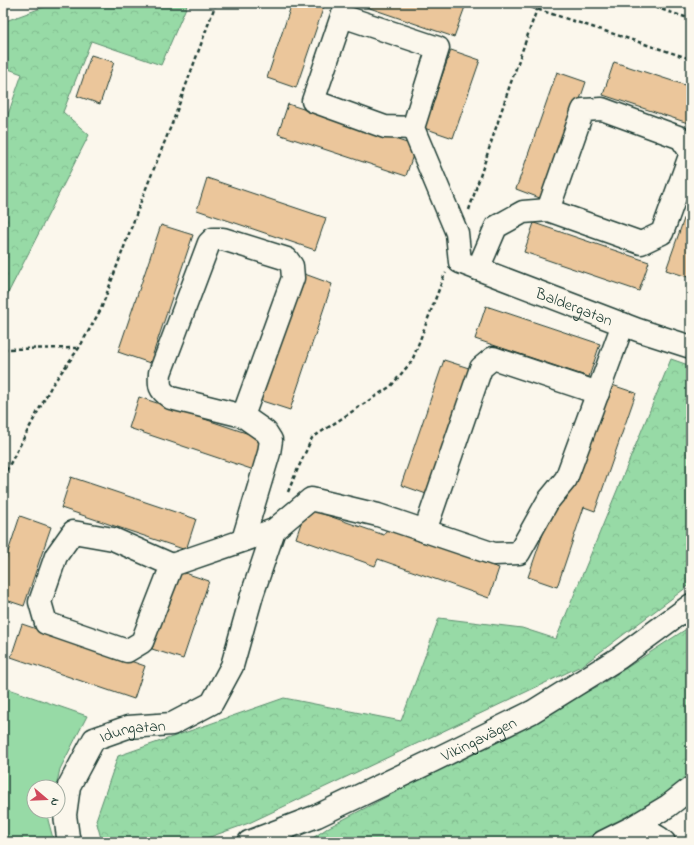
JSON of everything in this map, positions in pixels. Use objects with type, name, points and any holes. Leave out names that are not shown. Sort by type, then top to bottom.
[{"type":"street","points":[[413,128],[385,127],[313,101],[342,16],[438,48],[413,128],[469,265]]},
{"type":"street","points":[[469,265],[496,227],[523,212],[548,210],[641,243],[662,233],[691,153],[681,138],[602,109],[583,110],[548,210]]},
{"type":"street","points":[[243,416],[293,278],[292,266],[286,259],[223,239],[213,239],[209,243],[160,373],[159,385],[164,393],[170,398],[243,416],[266,432],[271,440],[269,453],[244,540]]},
{"type":"street","name":"Baldergatan","points":[[469,265],[623,324],[691,347]]},
{"type":"street","points":[[172,565],[142,642],[127,651],[46,623],[40,602],[56,556],[73,532],[113,539],[172,565],[274,530],[311,499],[378,515],[494,554],[519,553],[548,501],[566,479],[623,324]]},
{"type":"street","points":[[425,531],[481,368],[493,358],[598,393]]},
{"type":"street","name":"Idungatan","points":[[70,842],[65,814],[69,786],[94,740],[128,727],[172,724],[212,703],[232,666],[252,596],[274,530]]},
{"type":"street","name":"Vikingavägen","points":[[249,842],[316,816],[532,712],[618,658],[691,605]]},
{"type":"street","points":[[613,841],[668,806],[691,788]]},
{"type":"street","points":[[668,806],[669,842]]},
{"type":"street","points":[[613,841],[628,838],[643,832],[660,837],[664,842]]},
{"type":"path","points":[[3,477],[52,385],[79,348],[101,309],[173,121],[216,3]]},
{"type":"path","points":[[518,3],[525,4],[690,59],[691,51]]},
{"type":"path","points":[[642,3],[691,19]]},
{"type":"path","points":[[468,213],[509,88],[537,9]]},
{"type":"path","points":[[287,496],[312,438],[391,386],[412,361],[444,276],[469,265]]},
{"type":"path","points":[[3,349],[79,348]]},
{"type":"green space","points":[[55,3],[188,3],[161,65],[91,41],[63,112],[89,135],[3,303],[3,129],[22,74],[3,67],[3,22]]},
{"type":"green space","points":[[671,359],[691,366],[691,584],[583,665],[249,823],[196,842],[102,842],[96,820],[118,756],[284,698],[401,721],[439,618],[522,628],[556,639]]},
{"type":"green space","points":[[691,626],[691,777],[655,803],[579,842],[307,842],[329,827],[600,685]]},
{"type":"green space","points":[[3,687],[87,716],[60,769],[58,779],[26,779],[26,819],[48,819],[54,842],[3,842]]},
{"type":"building","points":[[292,3],[315,3],[324,6],[296,88],[267,78]]},
{"type":"building","points":[[355,3],[463,3],[466,4],[454,37]]},
{"type":"building","points":[[451,50],[480,60],[453,138],[424,128]]},
{"type":"building","points":[[91,55],[114,62],[100,104],[77,96]]},
{"type":"building","points":[[614,62],[691,87],[691,124],[603,95]]},
{"type":"building","points":[[557,72],[586,82],[545,200],[516,189]]},
{"type":"building","points":[[288,104],[416,146],[406,176],[278,134]]},
{"type":"building","points":[[207,178],[326,218],[315,250],[197,210]]},
{"type":"building","points":[[691,199],[691,278],[666,270]]},
{"type":"building","points":[[534,223],[649,262],[639,291],[524,252]]},
{"type":"building","points":[[161,225],[193,235],[150,363],[118,352]]},
{"type":"building","points":[[302,273],[332,284],[290,410],[259,400]]},
{"type":"building","points":[[486,306],[600,344],[589,377],[475,339]]},
{"type":"building","points":[[444,360],[475,370],[432,496],[401,485]]},
{"type":"building","points":[[606,383],[636,393],[595,511],[584,507],[557,587],[528,577],[556,496],[566,500]]},
{"type":"building","points":[[139,397],[264,439],[254,470],[129,428]]},
{"type":"building","points":[[71,477],[196,519],[186,550],[61,508]]},
{"type":"building","points":[[306,508],[384,535],[387,529],[499,568],[489,598],[378,559],[375,566],[296,538]]},
{"type":"building","points":[[20,516],[51,527],[24,606],[3,599],[3,567]]},
{"type":"building","points":[[179,571],[209,581],[183,659],[152,649]]},
{"type":"building","points":[[22,624],[145,666],[134,699],[11,657]]}]
